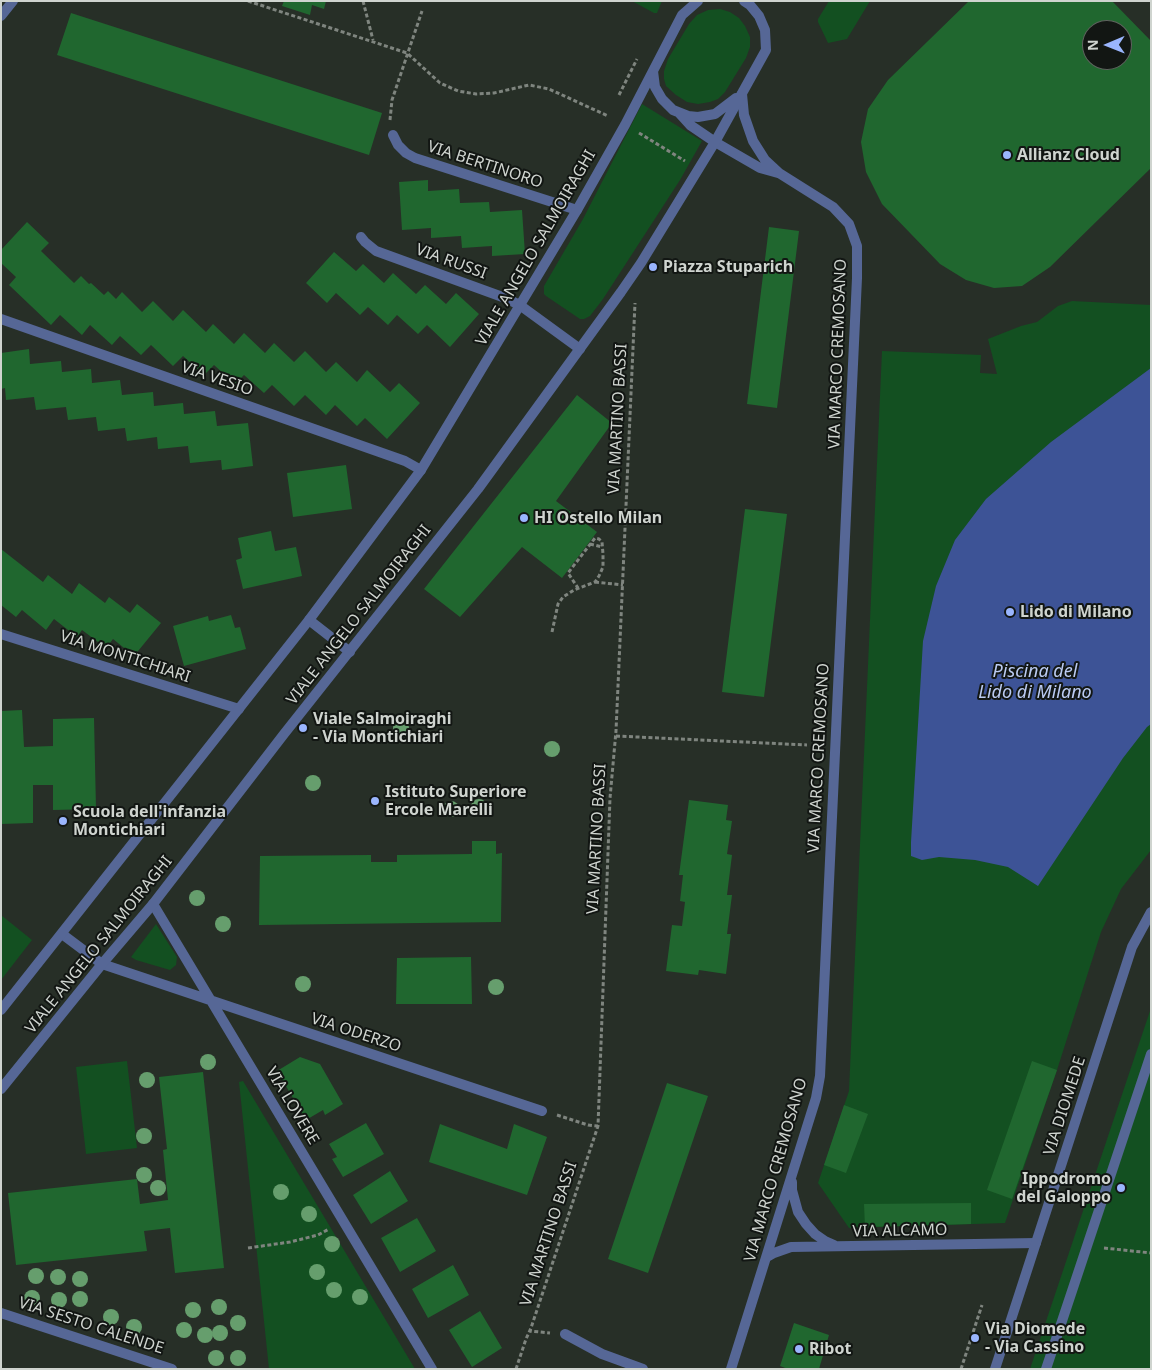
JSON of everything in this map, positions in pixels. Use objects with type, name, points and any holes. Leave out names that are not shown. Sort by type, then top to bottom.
[{"type":"street","points":[[1,16],[13,1]]},
{"type":"street","name":"VIALE ANGELO SALMOIRAGHI","points":[[1,1010],[309,620],[421,470],[577,210],[625,125],[682,15],[698,1]]},
{"type":"street","name":"VIALE ANGELO SALMOIRAGHI","points":[[1,1090],[102,964],[153,904],[284,734],[478,489],[641,262],[715,142],[766,50],[765,30],[759,16],[744,1]]},
{"type":"street","points":[[653,70],[653,79],[658,94],[668,106],[688,116],[698,117],[715,114],[742,94]]},
{"type":"street","points":[[742,94],[744,115],[753,141],[766,160],[779,173]]},
{"type":"street","points":[[679,113],[690,125],[715,142],[760,168],[779,173]]},
{"type":"street","name":"VIA BERTINORO","points":[[393,135],[398,145],[415,158],[577,210]]},
{"type":"street","name":"VIA MARCO CREMOSANO","points":[[731,1369],[816,1098],[820,1076],[856,288],[857,246],[849,224],[832,207],[779,173]]},
{"type":"street","name":"VIA RUSSI","points":[[361,236],[370,247],[376,250],[508,299],[521,306],[580,349]]},
{"type":"street","name":"VIA VESIO","points":[[1,319],[405,462],[421,470]]},
{"type":"street","points":[[309,620],[350,652]]},
{"type":"street","name":"VIA MONTICHIARI","points":[[1,634],[239,709]]},
{"type":"street","points":[[153,904],[210,1000]]},
{"type":"street","name":"VIA DIOMEDE","points":[[995,1369],[1132,947],[1151,912]]},
{"type":"street","points":[[62,934],[102,964],[210,1000]]},
{"type":"street","name":"VIA ODERZO","points":[[210,1000],[542,1110]]},
{"type":"street","name":"VIA LOVERE","points":[[210,1000],[432,1369]]},
{"type":"street","points":[[1046,1369],[1151,1054]]},
{"type":"street","points":[[792,1175],[792,1190],[798,1212],[815,1234],[839,1247]]},
{"type":"street","name":"VIA ALCAMO","points":[[767,1258],[774,1253],[791,1247],[1036,1243]]},
{"type":"street","name":"VIA SESTO CALENDE","points":[[1,1313],[172,1369]]},
{"type":"street","points":[[565,1334],[602,1354],[643,1369]]},
{"type":"path","points":[[248,1],[407,53],[440,83],[458,91],[476,94],[494,93],[529,85],[549,89],[608,116]]},
{"type":"path","points":[[363,1],[374,41]]},
{"type":"path","points":[[393,135],[390,124],[392,100],[422,11]]},
{"type":"path","points":[[615,102],[637,60]]},
{"type":"path","points":[[638,133],[689,164]]},
{"type":"path","name":"VIA MARTINO BASSI","points":[[516,1369],[598,1126],[610,798],[616,736],[636,304],[631,299]]},
{"type":"path","points":[[578,588],[568,574],[595,538],[602,542],[603,567],[594,582]]},
{"type":"path","points":[[590,544],[602,547]]},
{"type":"path","points":[[552,632],[558,604],[563,597],[578,588],[594,582],[623,585]]},
{"type":"path","points":[[616,736],[807,745]]},
{"type":"path","points":[[542,1110],[588,1125],[598,1126]]},
{"type":"path","points":[[248,1248],[290,1242],[318,1235],[334,1227]]},
{"type":"path","points":[[1087,1246],[1151,1253]]},
{"type":"path","points":[[961,1369],[982,1305]]},
{"type":"green space","points":[[632,1],[662,1],[657,13],[654,13]]},
{"type":"green space","points":[[829,1],[870,1],[847,39],[828,43],[818,22]]},
{"type":"green space","points":[[720,9],[730,12],[739,18],[750,37],[750,47],[746,58],[725,92],[718,99],[698,104],[687,102],[666,86],[664,71],[668,59],[689,24],[697,15],[708,10]]},
{"type":"green space","points":[[642,104],[702,141],[680,180],[603,299],[590,316],[580,319],[546,296],[544,294],[544,286],[583,219]]},
{"type":"green space","name":"Lido di Milano","points":[[1072,301],[1151,305],[1151,850],[1121,889],[1101,932],[1005,1223],[849,1228],[818,1183],[849,1091],[882,351],[981,355],[980,373],[997,374],[988,339],[1037,322],[1058,306]]},
{"type":"green space","points":[[1,915],[32,940],[1,980]]},
{"type":"green space","points":[[156,924],[177,957],[176,965],[170,970],[131,957]]},
{"type":"green space","name":"Ippodromo del Galoppo","points":[[1151,1008],[1151,1369],[1030,1369]]},
{"type":"green space","points":[[127,1061],[137,1148],[86,1154],[76,1067]]},
{"type":"green space","points":[[243,1081],[415,1369],[269,1369],[239,1082]]},
{"type":"water","name":"Piscina del Lido di Milano","points":[[1151,368],[1151,724],[1123,758],[1038,886],[1008,867],[975,860],[939,857],[922,860],[911,856],[923,641],[936,586],[955,540],[986,499],[1051,442]]},
{"type":"building","points":[[284,1],[326,1],[324,9],[312,5],[310,15],[282,6]]},
{"type":"building","name":"Allianz Cloud","points":[[969,1],[1112,1],[1131,20],[1082,20],[1082,70],[1132,70],[1132,22],[1151,41],[1151,168],[1050,267],[1022,286],[994,288],[966,280],[940,264],[882,204],[866,172],[861,142],[868,109],[888,80]]},
{"type":"building","points":[[71,13],[382,113],[369,155],[57,55]]},
{"type":"building","points":[[428,180],[428,191],[459,189],[460,203],[489,202],[490,212],[522,210],[525,254],[492,256],[492,246],[462,248],[461,236],[431,238],[431,228],[402,230],[399,182]]},
{"type":"building","points":[[27,222],[49,243],[41,251],[74,283],[81,276],[104,295],[108,291],[116,299],[122,292],[142,312],[153,301],[173,321],[183,310],[206,332],[213,324],[234,344],[244,333],[265,353],[274,343],[294,362],[305,351],[326,372],[336,362],[357,382],[367,370],[390,392],[399,383],[420,403],[387,439],[365,418],[357,426],[335,405],[326,415],[305,395],[294,406],[272,385],[264,393],[244,375],[235,384],[214,365],[204,375],[183,356],[173,366],[151,345],[141,355],[120,336],[112,345],[90,325],[82,335],[60,315],[51,325],[9,285],[16,277],[1,263],[1,250]]},
{"type":"building","points":[[769,227],[799,231],[777,408],[747,404]]},
{"type":"building","points":[[334,252],[356,271],[363,264],[384,283],[393,273],[416,294],[425,285],[446,304],[456,293],[479,314],[450,347],[427,325],[418,334],[397,315],[388,325],[368,307],[360,315],[336,293],[327,303],[306,283]]},
{"type":"building","points":[[29,349],[30,364],[61,361],[62,372],[91,369],[92,383],[120,380],[122,395],[153,392],[154,406],[183,403],[184,414],[215,411],[217,426],[248,423],[253,466],[222,470],[221,460],[190,463],[188,446],[158,449],[157,437],[127,441],[125,428],[98,431],[96,417],[68,420],[66,407],[36,410],[34,397],[6,400],[5,388],[1,389],[1,353]]},
{"type":"building","points":[[577,395],[612,423],[556,501],[597,532],[562,578],[522,547],[460,617],[424,589]]},
{"type":"building","points":[[346,465],[352,509],[293,517],[287,473]]},
{"type":"building","points":[[745,509],[787,514],[764,697],[722,692]]},
{"type":"building","points":[[271,531],[275,551],[296,547],[302,576],[243,589],[236,560],[242,558],[238,538]]},
{"type":"building","points":[[1,549],[43,582],[48,575],[72,594],[79,583],[105,603],[109,597],[130,613],[137,604],[161,623],[134,656],[113,639],[106,648],[82,630],[77,637],[54,619],[46,630],[22,610],[16,617],[1,605]]},
{"type":"building","points":[[231,615],[235,628],[240,627],[246,649],[184,666],[173,626],[208,616],[209,621]]},
{"type":"building","points":[[22,710],[24,747],[53,746],[53,719],[94,718],[96,809],[53,810],[53,785],[33,785],[33,823],[1,824],[1,711]]},
{"type":"building","points":[[689,800],[728,805],[726,820],[732,821],[727,854],[732,855],[727,895],[732,895],[727,934],[731,934],[726,974],[699,970],[698,975],[666,971],[672,925],[682,926],[685,902],[680,901],[683,875],[679,875]]},
{"type":"building","points":[[472,841],[496,841],[496,854],[502,853],[501,922],[259,925],[260,856],[371,855],[371,862],[397,862],[397,855],[472,854]]},
{"type":"building","points":[[471,957],[472,1004],[396,1004],[397,958]]},
{"type":"building","points":[[300,1057],[320,1064],[343,1104],[325,1115],[323,1110],[306,1120],[277,1071]]},
{"type":"building","points":[[1032,1061],[1057,1070],[1012,1199],[987,1190]]},
{"type":"building","points":[[203,1072],[224,1268],[175,1273],[170,1228],[144,1231],[147,1251],[16,1265],[8,1193],[137,1179],[140,1204],[168,1200],[163,1150],[167,1149],[159,1077]]},
{"type":"building","points":[[667,1083],[708,1096],[648,1273],[608,1259]]},
{"type":"building","points":[[844,1105],[868,1114],[846,1173],[824,1165]]},
{"type":"building","points":[[366,1123],[384,1154],[343,1177],[332,1159],[337,1157],[329,1144]]},
{"type":"building","points":[[440,1124],[507,1149],[514,1124],[547,1137],[527,1195],[429,1162]]},
{"type":"building","points":[[390,1171],[408,1201],[371,1224],[353,1195]]},
{"type":"building","points":[[971,1203],[971,1224],[865,1227],[864,1204]]},
{"type":"building","points":[[417,1218],[436,1251],[400,1272],[381,1238]]},
{"type":"building","points":[[453,1265],[469,1295],[428,1318],[412,1289]]},
{"type":"building","points":[[480,1311],[502,1348],[472,1367],[449,1330]]},
{"type":"building","points":[[794,1323],[829,1335],[819,1369],[788,1369],[780,1366]]},
{"type":"place","name":"Allianz Cloud","points":[[1007,155]]},
{"type":"place","name":"Piazza Stuparich","points":[[653,267]]},
{"type":"place","name":"HI Ostello Milan","points":[[524,518]]},
{"type":"place","name":"Lido di Milano","points":[[1010,612]]},
{"type":"place","name":"Viale Salmoiraghi - Via Montichiari","points":[[303,728]]},
{"type":"place","name":"Istituto Superiore Ercole Marelli","points":[[375,801]]},
{"type":"place","name":"Scuola dell'infanzia Montichiari","points":[[63,821]]},
{"type":"place","name":"Ippodromo del Galoppo","points":[[1121,1188]]},
{"type":"place","name":"Via Diomede - Via Cassino","points":[[975,1338]]},
{"type":"place","name":"Ribot","points":[[799,1349]]}]
